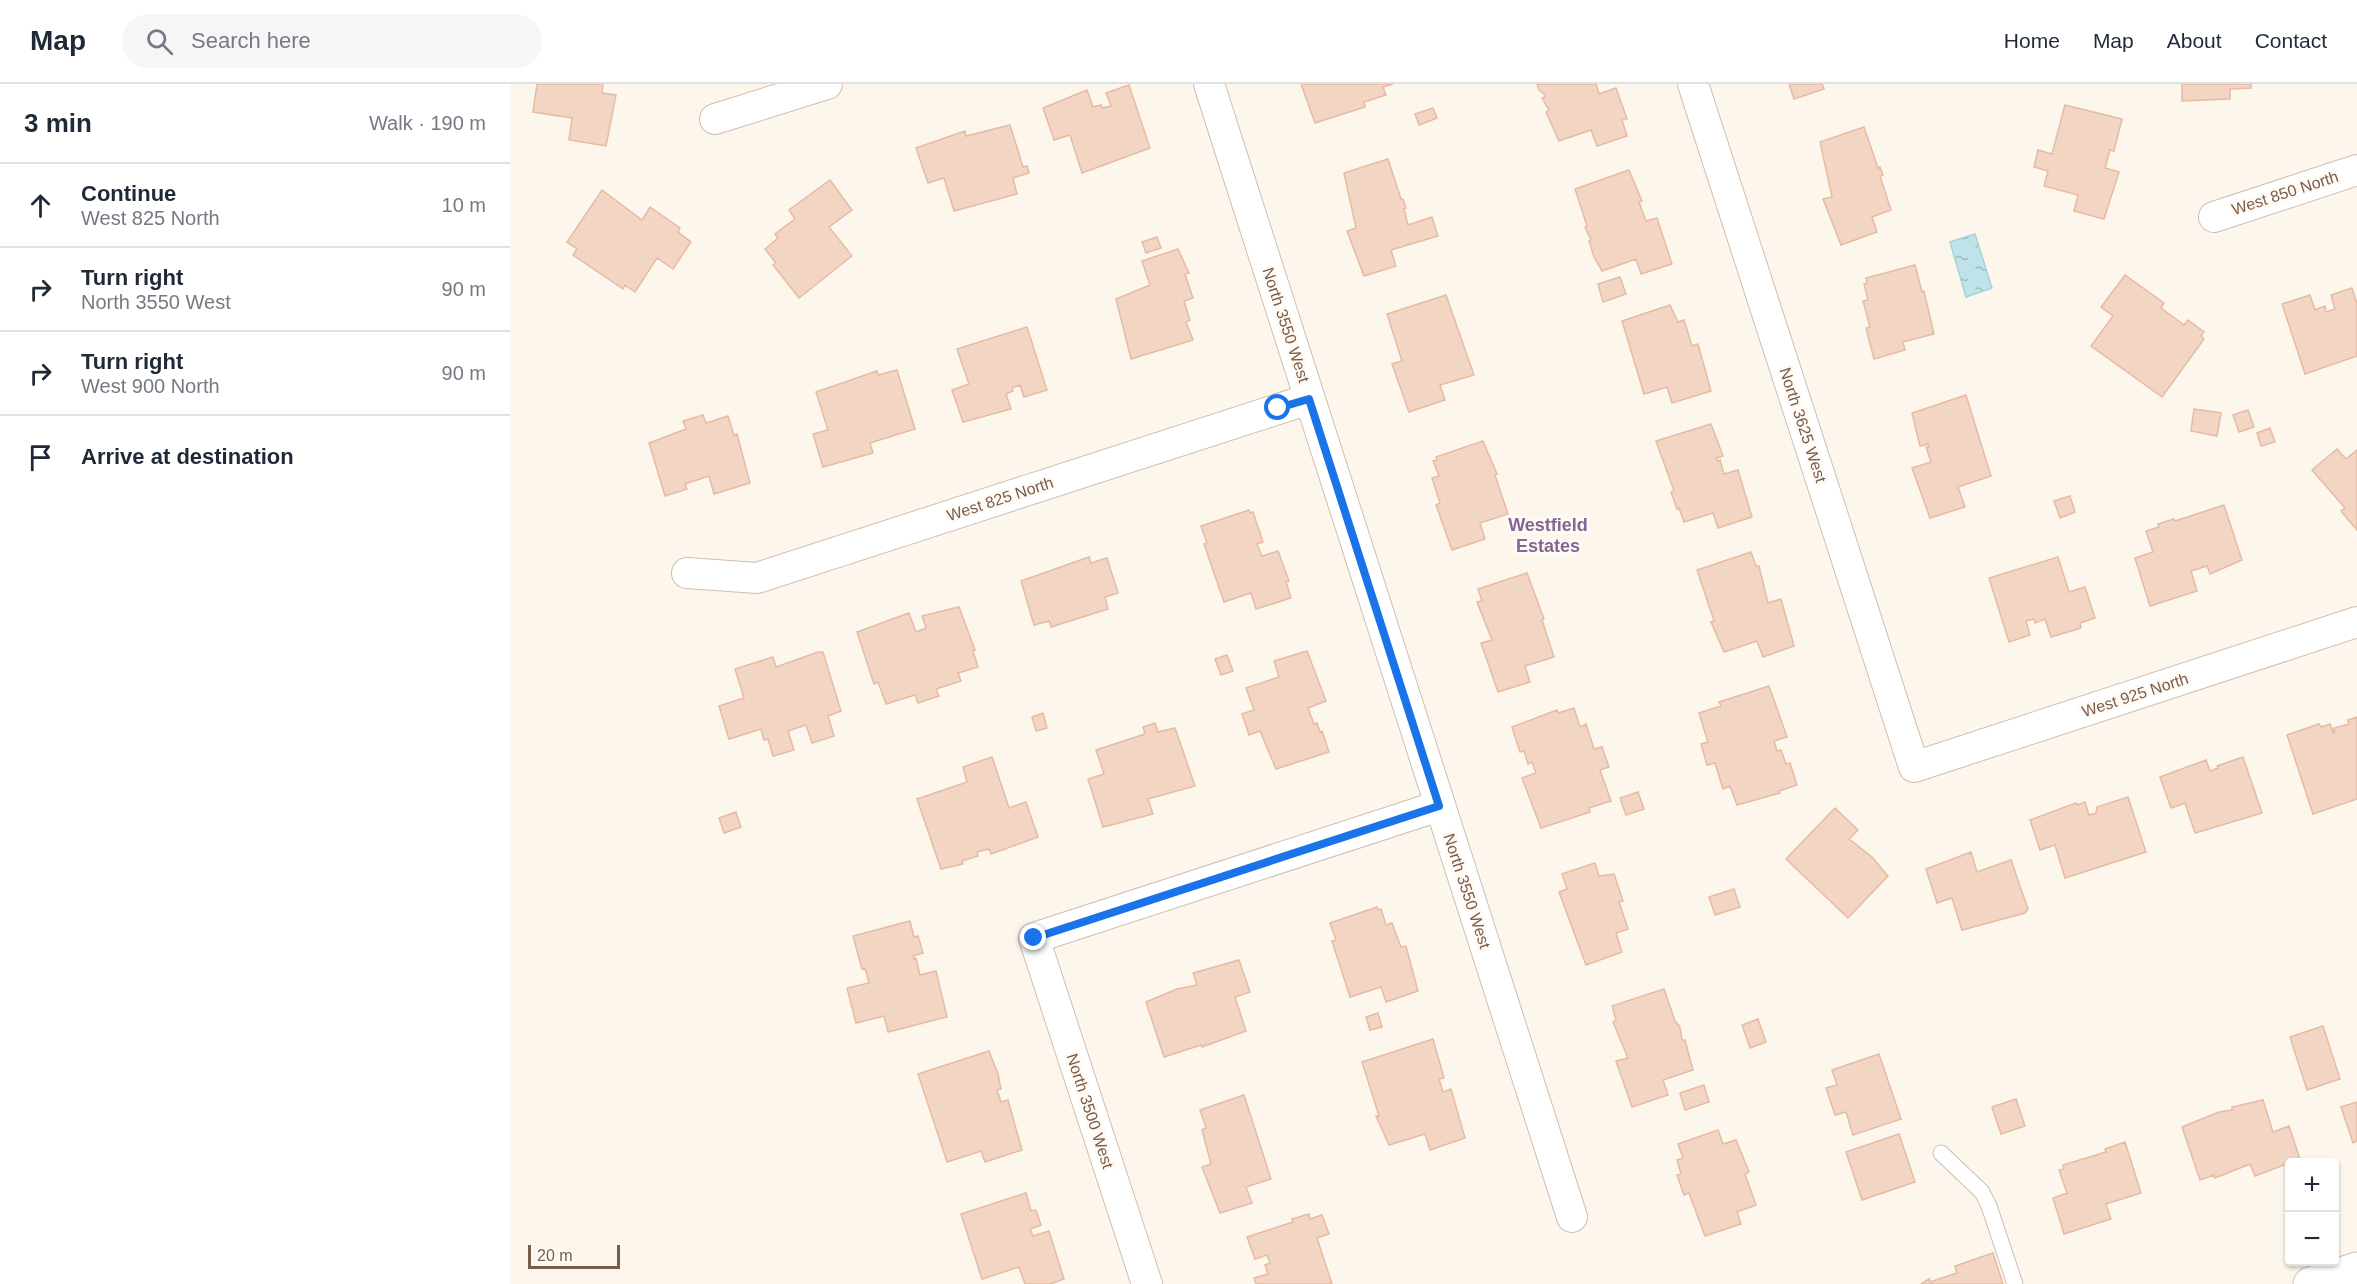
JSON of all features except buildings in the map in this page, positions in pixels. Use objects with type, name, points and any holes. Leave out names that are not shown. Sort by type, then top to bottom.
[{"type":"main road","points":[[2316,1283],[2357,1269]]},
{"type":"street","points":[[715,119],[827,84]]},
{"type":"street","name":"North 3550 West","points":[[1209,84],[1572,1217]]},
{"type":"street","name":"North 3625 West","points":[[1693,84],[1914,767]]},
{"type":"street","name":"West 850 North","points":[[2214,217],[2357,170]]},
{"type":"street","name":"West 825 North","points":[[687,573],[757,578],[1309,399]]},
{"type":"street","name":"West 925 North","points":[[1914,767],[2357,622]]},
{"type":"street","name":"North 3500 West","points":[[1146,1284],[1034,938],[1439,806]]},
{"type":"lane","points":[[1941,1154],[1982,1192],[1989,1206],[2015,1284]]},
{"type":"water","points":[[1975,234],[1992,288],[1966,297],[1950,242]]},
{"type":"district","name":"Westfield Estates","points":[[1548,535]]},
{"type":"route","points":[[1034,938],[1439,806],[1309,399],[1278,408]]}]
